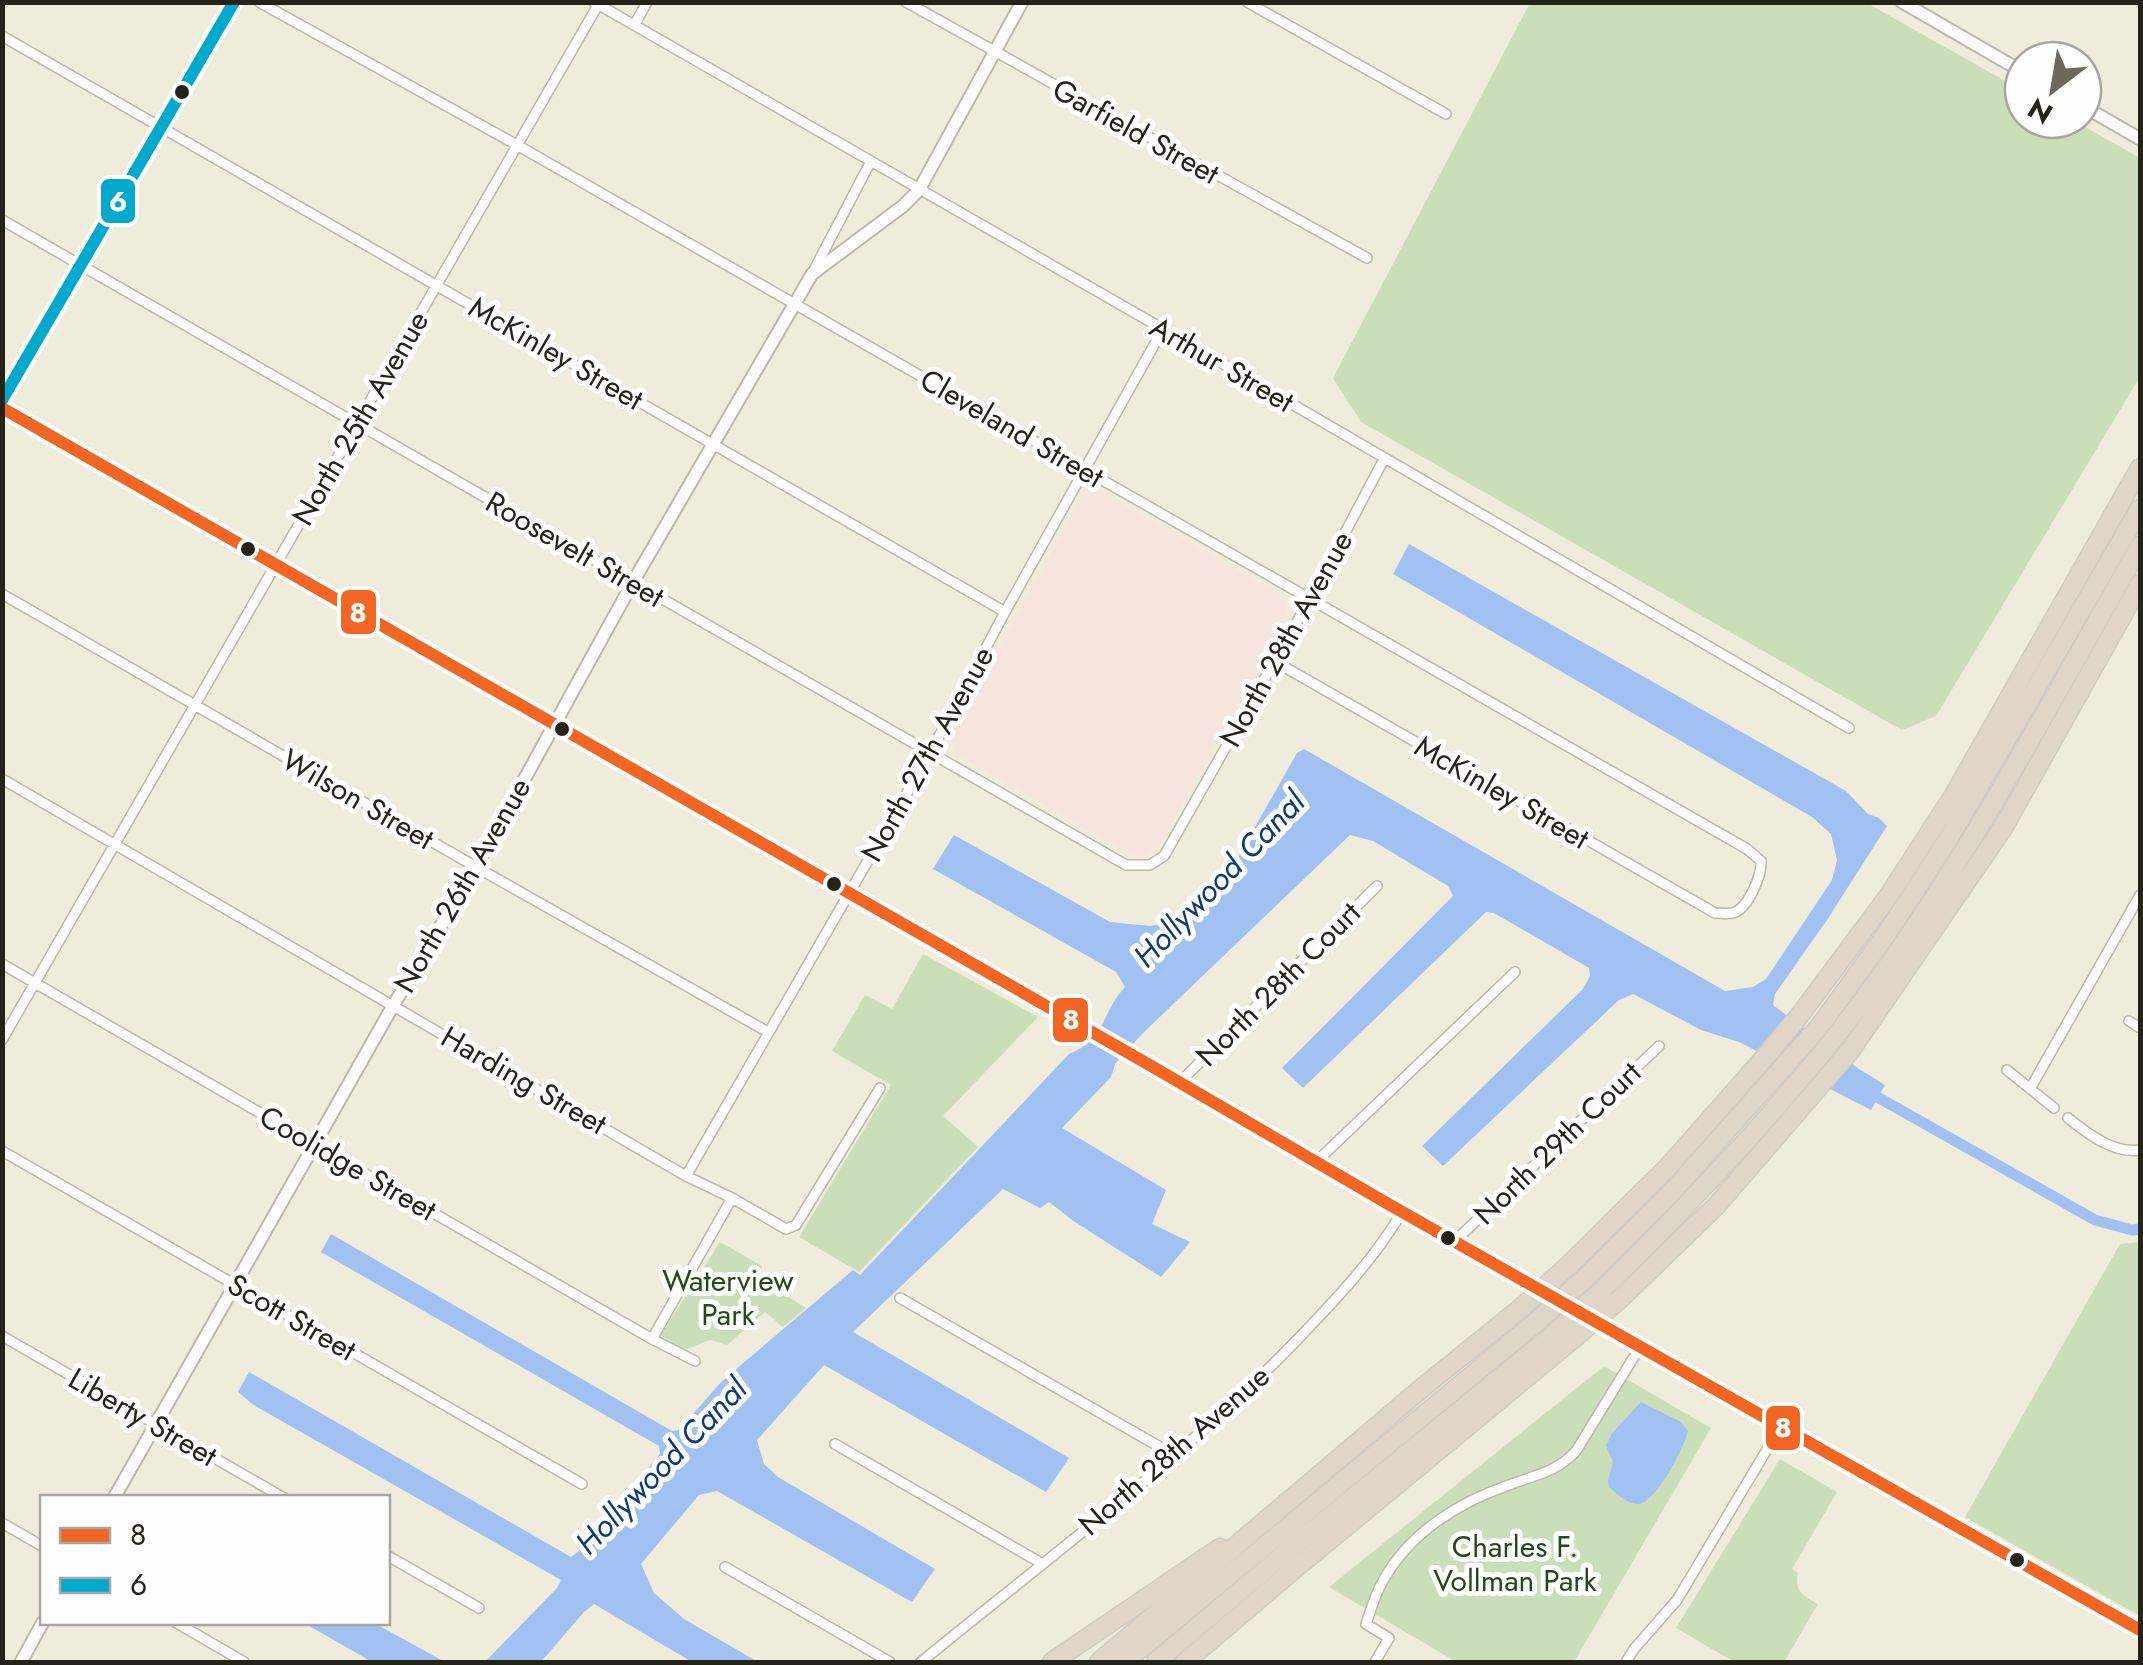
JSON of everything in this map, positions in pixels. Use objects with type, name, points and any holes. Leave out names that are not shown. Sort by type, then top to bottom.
[{"type":"highway","points":[[1099,1662],[1569,1265],[1668,1167],[1759,1064],[1890,894],[1954,795],[2140,468]]},
{"type":"highway","points":[[1185,1662],[1560,1340],[1796,1084],[1947,841],[2140,509]]},
{"type":"highway","points":[[1124,1662],[1533,1326],[1669,1196],[1777,1076],[1827,1032],[1950,874],[2140,546]]},
{"type":"highway","points":[[1156,1662],[1291,1548],[1560,1340],[1622,1298],[1716,1206],[1850,1051],[1938,926],[2003,828],[2140,584]]},
{"type":"highway","points":[[1052,1662],[1208,1554],[1256,1529]]},
{"type":"highway","points":[[1197,1662],[1292,1571]]},
{"type":"street","points":[[234,2],[2,405],[1402,1212],[2140,1630]]},
{"type":"street","name":"Cleveland Street","points":[[259,2],[517,144],[1748,849],[1761,861],[1762,873],[1743,907],[1733,913]]},
{"type":"street","points":[[635,24],[647,2]]},
{"type":"street","name":"Garfield Street","points":[[906,2],[1367,258]]},
{"type":"street","name":"North 26th Avenue","points":[[812,274],[919,190],[1022,2]]},
{"type":"street","points":[[1247,2],[1446,114]]},
{"type":"street","points":[[1902,2],[2003,60]]},
{"type":"street","name":"North 25th Avenue","points":[[2,1040],[596,4]]},
{"type":"street","name":"Arthur Street","points":[[596,4],[1849,728]]},
{"type":"street","name":"McKinley Street","points":[[2,36],[1005,612]]},
{"type":"street","points":[[2103,118],[2140,139]]},
{"type":"street","name":"North 26th Avenue","points":[[116,1495],[476,867],[633,582],[796,304],[870,161]]},
{"type":"street","name":"Roosevelt Street","points":[[2,220],[1126,865],[1150,865]]},
{"type":"street","name":"North 27th Avenue","points":[[686,1176],[930,753],[1163,329]]},
{"type":"street","name":"North 28th Avenue","points":[[1150,865],[1164,856],[1384,458]]},
{"type":"street","name":"Wilson Street","points":[[2,594],[768,1032]]},
{"type":"street","name":"McKinley Street","points":[[1274,662],[1715,913],[1733,913]]},
{"type":"street","name":"Harding Street","points":[[2,779],[686,1176],[786,1230],[796,1225],[880,1088]]},
{"type":"street","name":"North 28th Court","points":[[1180,1082],[1377,886]]},
{"type":"street","points":[[2030,1089],[2140,895]]},
{"type":"street","name":"Coolidge Street","points":[[2,964],[652,1339],[695,1360]]},
{"type":"street","points":[[1317,1161],[1515,972]]},
{"type":"street","points":[[2129,1022],[2140,1028]]},
{"type":"street","name":"North 29th Court","points":[[1455,1240],[1659,1046]]},
{"type":"street","points":[[2007,1070],[2054,1108]]},
{"type":"street","points":[[2068,1118],[2091,1136],[2128,1152],[2140,1150]]},
{"type":"street","name":"Scott Street","points":[[2,1151],[582,1484]]},
{"type":"street","points":[[652,1339],[732,1198]]},
{"type":"street","name":"North 28th Avenue","points":[[922,1662],[1174,1456],[1266,1372],[1374,1254],[1402,1212]]},
{"type":"street","points":[[900,1298],[1174,1456]]},
{"type":"street","name":"Liberty Street","points":[[2,1336],[279,1495]]},
{"type":"street","points":[[1375,1662],[1389,1638],[1366,1624],[1386,1575],[1399,1557],[1446,1515],[1508,1485],[1545,1474],[1568,1460],[1640,1347]]},
{"type":"street","points":[[1626,1662],[1677,1600],[1781,1426]]},
{"type":"street","points":[[835,1444],[1042,1563]]},
{"type":"street","points":[[2,1523],[40,1545]]},
{"type":"street","points":[[390,1557],[479,1608]]},
{"type":"street","points":[[725,1567],[890,1662]]},
{"type":"street","points":[[20,1662],[41,1625]]},
{"type":"street","points":[[180,1625],[244,1662]]},
{"type":"shaded area","points":[[1100,491],[1284,596],[1288,612],[1160,846],[1143,856],[1131,855],[955,753],[950,736],[1083,495]]},
{"type":"green space","points":[[1530,3],[1867,3],[2003,80],[2003,140],[2103,137],[2140,158],[2140,377],[1936,716],[1902,730],[1361,422],[1333,378]]},
{"type":"green space","points":[[923,954],[1038,1017],[943,1116],[978,1147],[859,1272],[799,1237],[891,1085],[832,1051],[865,995],[892,1009]]},
{"type":"green space","name":"Waterview Park","points":[[720,1242],[762,1266],[760,1279],[806,1308],[783,1327],[765,1312],[727,1345],[711,1340],[681,1348],[661,1335]]},
{"type":"green space","points":[[2140,1242],[2140,1616],[1965,1517],[2120,1244]]},
{"type":"green space","name":"Charles F. Vollman Park","points":[[1604,1366],[1711,1428],[1574,1662],[1452,1662],[1329,1587]]},
{"type":"green space","points":[[1780,1459],[1837,1492],[1792,1569],[1798,1573],[1801,1592],[1818,1604],[1784,1662],[1734,1662],[1676,1628]]},
{"type":"water","points":[[1409,544],[1846,791],[1868,814],[1887,826],[1775,994],[1773,1005],[1885,1085],[1871,1110],[1739,1042],[1701,1030],[1633,994],[1619,1000],[1443,1166],[1422,1146],[1583,989],[1590,976],[1589,968],[1486,912],[1303,1088],[1282,1068],[1453,896],[1448,886],[1373,841],[1350,835],[1143,1033],[1115,1064],[1111,1077],[1062,1128],[1166,1190],[1152,1224],[1190,1242],[1161,1277],[1049,1202],[1040,1208],[1003,1189],[853,1332],[1069,1458],[1046,1492],[824,1365],[757,1440],[764,1464],[778,1477],[935,1569],[912,1602],[717,1491],[699,1495],[641,1564],[654,1593],[684,1619],[758,1662],[692,1662],[594,1604],[541,1662],[485,1662],[561,1580],[252,1404],[238,1392],[249,1372],[571,1557],[579,1551],[660,1454],[659,1446],[321,1252],[331,1234],[672,1431],[679,1430],[722,1381],[853,1270],[860,1275],[1069,1054],[1090,1041],[1125,987],[1116,972],[933,869],[954,835],[1110,922],[1150,926],[1183,920],[1204,905],[1229,873],[1297,753],[1304,749],[1725,991],[1753,987],[1766,979],[1832,880],[1837,860],[1831,834],[1812,817],[1393,574]]},
{"type":"water","points":[[1641,1402],[1681,1422],[1688,1431],[1660,1486],[1637,1504],[1609,1487],[1613,1462],[1606,1446],[1612,1433]]},
{"type":"water","points":[[307,1625],[378,1625],[445,1662],[372,1662]]},
{"type":"waterway","name":"Hollywood Canal","points":[[1865,1090],[2095,1220],[2140,1229]]},
{"type":"transit line","name":"6","points":[[2,400],[234,2]]},
{"type":"transit line","name":"8","points":[[2,408],[1390,1205],[2140,1630]]}]
